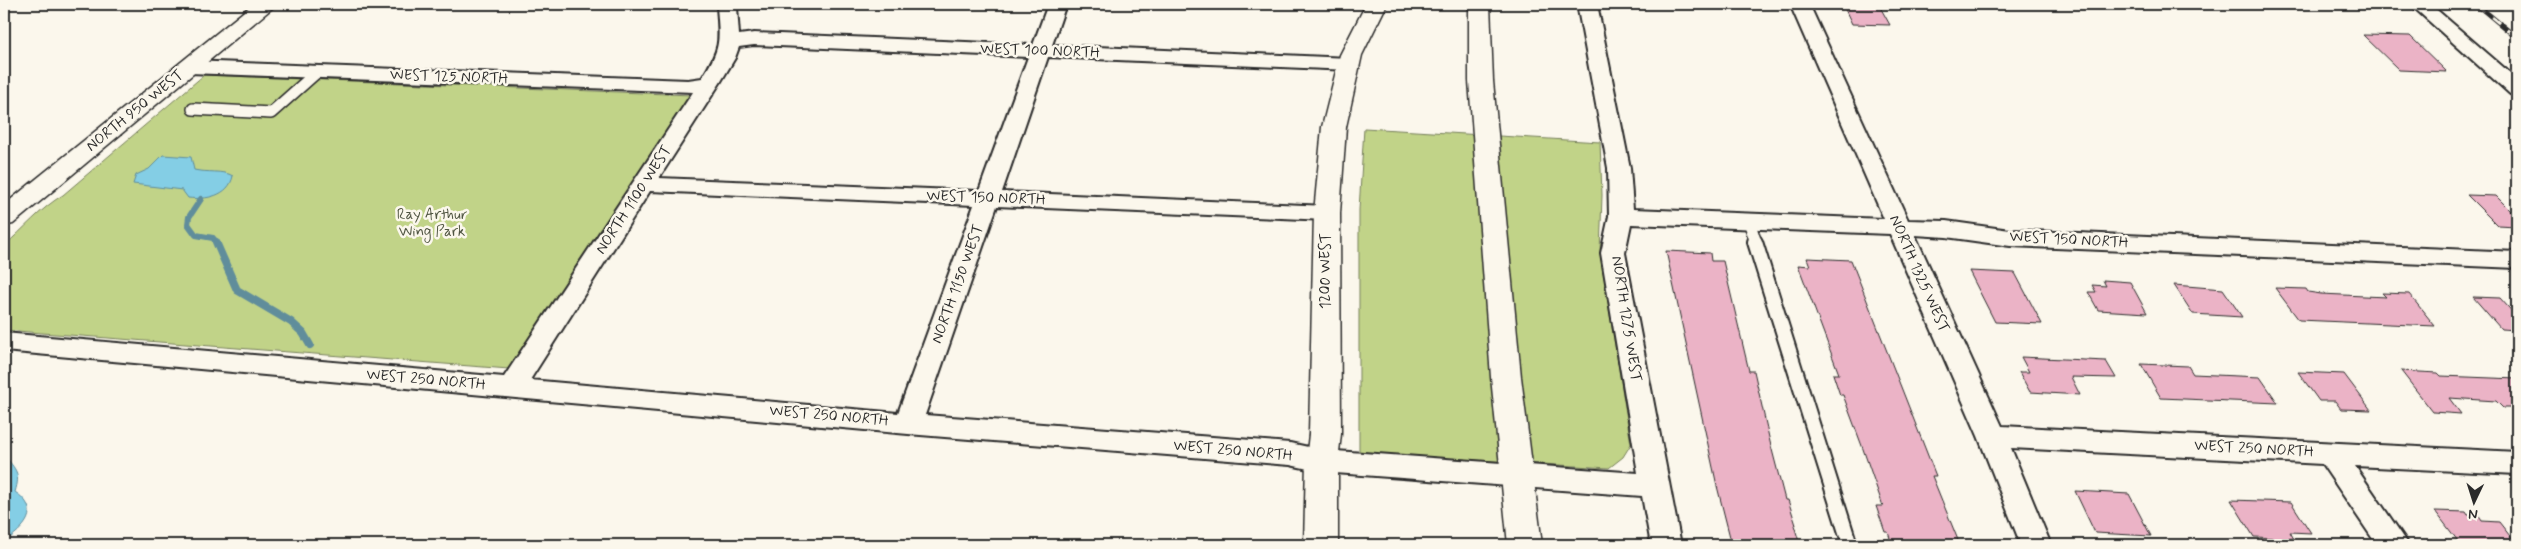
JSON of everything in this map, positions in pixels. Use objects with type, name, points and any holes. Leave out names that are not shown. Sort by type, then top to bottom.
[{"type":"street","name":"NORTH 950 WEST","points":[[4,218],[266,4]]},
{"type":"street","name":"NORTH 1100 WEST","points":[[511,388],[725,58],[730,42],[727,7],[729,4]]},
{"type":"street","name":"NORTH 1150 WEST","points":[[908,424],[1057,4]]},
{"type":"street","name":"1200 WEST","points":[[1321,545],[1322,461],[1325,434],[1327,214],[1334,127],[1349,64],[1376,4]]},
{"type":"street","points":[[1478,4],[1481,81],[1494,239],[1506,377],[1525,545]]},
{"type":"street","name":"NORTH 1275 WEST","points":[[1587,4],[1619,168],[1621,216],[1613,253],[1666,545]]},
{"type":"street","name":"NORTH 1325 WEST","points":[[1800,4],[1897,227],[1992,436],[2036,545]]},
{"type":"street","points":[[2419,4],[2517,90]]},
{"type":"street","name":"WEST 100 NORTH","points":[[730,42],[754,40],[1040,50],[1349,64]]},
{"type":"street","name":"WEST 125 NORTH","points":[[189,67],[688,86],[710,83]]},
{"type":"street","name":"WEST 150 NORTH","points":[[645,184],[1327,214]]},
{"type":"street","name":"WEST 150 NORTH","points":[[1621,216],[1946,229],[2010,238],[2517,260]]},
{"type":"street","name":"WEST 250 NORTH","points":[[4,342],[908,424],[1290,454],[1322,461],[1655,486]]},
{"type":"street","name":"WEST 250 NORTH","points":[[1992,436],[2517,462]]},
{"type":"street","points":[[2330,453],[2394,545]]},
{"type":"lane","points":[[193,109],[271,113],[317,72]]},
{"type":"lane","points":[[1749,221],[1850,545]]},
{"type":"green space","name":"Ray Arthur Wing Park","points":[[204,75],[691,95],[509,369],[4,330],[4,246],[40,212],[63,195]]},
{"type":"green space","points":[[1364,128],[1600,142],[1602,195],[1600,253],[1631,444],[1623,457],[1609,468],[1359,453],[1359,210]]},
{"type":"water","points":[[163,155],[191,157],[194,170],[229,174],[233,176],[231,183],[222,192],[202,198],[188,198],[182,190],[133,184],[136,175],[149,169]]},
{"type":"water","points":[[4,455],[16,472],[18,480],[15,492],[28,506],[29,512],[24,525],[4,542]]},
{"type":"building","points":[[1843,5],[1880,7],[1890,25],[1852,24]]},
{"type":"building","points":[[2363,35],[2410,36],[2447,72],[2399,70]]},
{"type":"building","points":[[2467,195],[2496,196],[2517,217],[2517,226],[2497,225]]},
{"type":"building","points":[[1666,251],[1710,253],[1711,261],[1723,261],[1749,371],[1754,371],[1785,500],[1788,500],[1800,545],[1732,545],[1717,486]]},
{"type":"building","points":[[1807,258],[1851,260],[1936,476],[1932,476],[1960,545],[1892,545],[1888,532],[1885,532],[1876,506],[1883,506],[1843,395],[1840,395],[1833,374],[1839,374],[1798,265],[1810,266]]},
{"type":"building","points":[[1969,271],[2015,273],[2042,324],[1995,322]]},
{"type":"building","points":[[2103,280],[2130,282],[2147,313],[2098,310],[2088,292],[2096,292],[2092,285],[2106,286]]},
{"type":"building","points":[[2174,285],[2223,289],[2242,317],[2193,314]]},
{"type":"building","points":[[2275,288],[2306,289],[2308,292],[2321,294],[2386,297],[2382,293],[2409,294],[2435,326],[2299,320]]},
{"type":"building","points":[[2473,297],[2500,298],[2517,317],[2517,330],[2501,329]]},
{"type":"building","points":[[2021,357],[2106,361],[2116,378],[2071,377],[2080,395],[2030,392],[2019,372],[2029,372]]},
{"type":"building","points":[[2141,364],[2188,366],[2193,374],[2260,377],[2278,403],[2161,398]]},
{"type":"building","points":[[2401,371],[2438,373],[2441,376],[2517,379],[2517,408],[2503,408],[2496,401],[2449,398],[2461,414],[2433,412]]},
{"type":"building","points":[[2298,372],[2344,374],[2371,410],[2341,409],[2335,401],[2319,401]]},
{"type":"building","points":[[2075,491],[2129,494],[2151,536],[2095,533]]},
{"type":"building","points":[[2231,500],[2291,502],[2311,533],[2290,532],[2294,539],[2254,537]]},
{"type":"building","points":[[2435,511],[2466,512],[2468,515],[2478,515],[2482,521],[2499,522],[2517,545],[2461,545]]},
{"type":"waterway","points":[[201,199],[189,217],[188,224],[196,235],[213,238],[217,243]]},
{"type":"waterway","points":[[216,242],[237,290],[291,322],[303,333],[310,345]]},
{"type":"railway","points":[[2476,4],[2517,38]]}]
